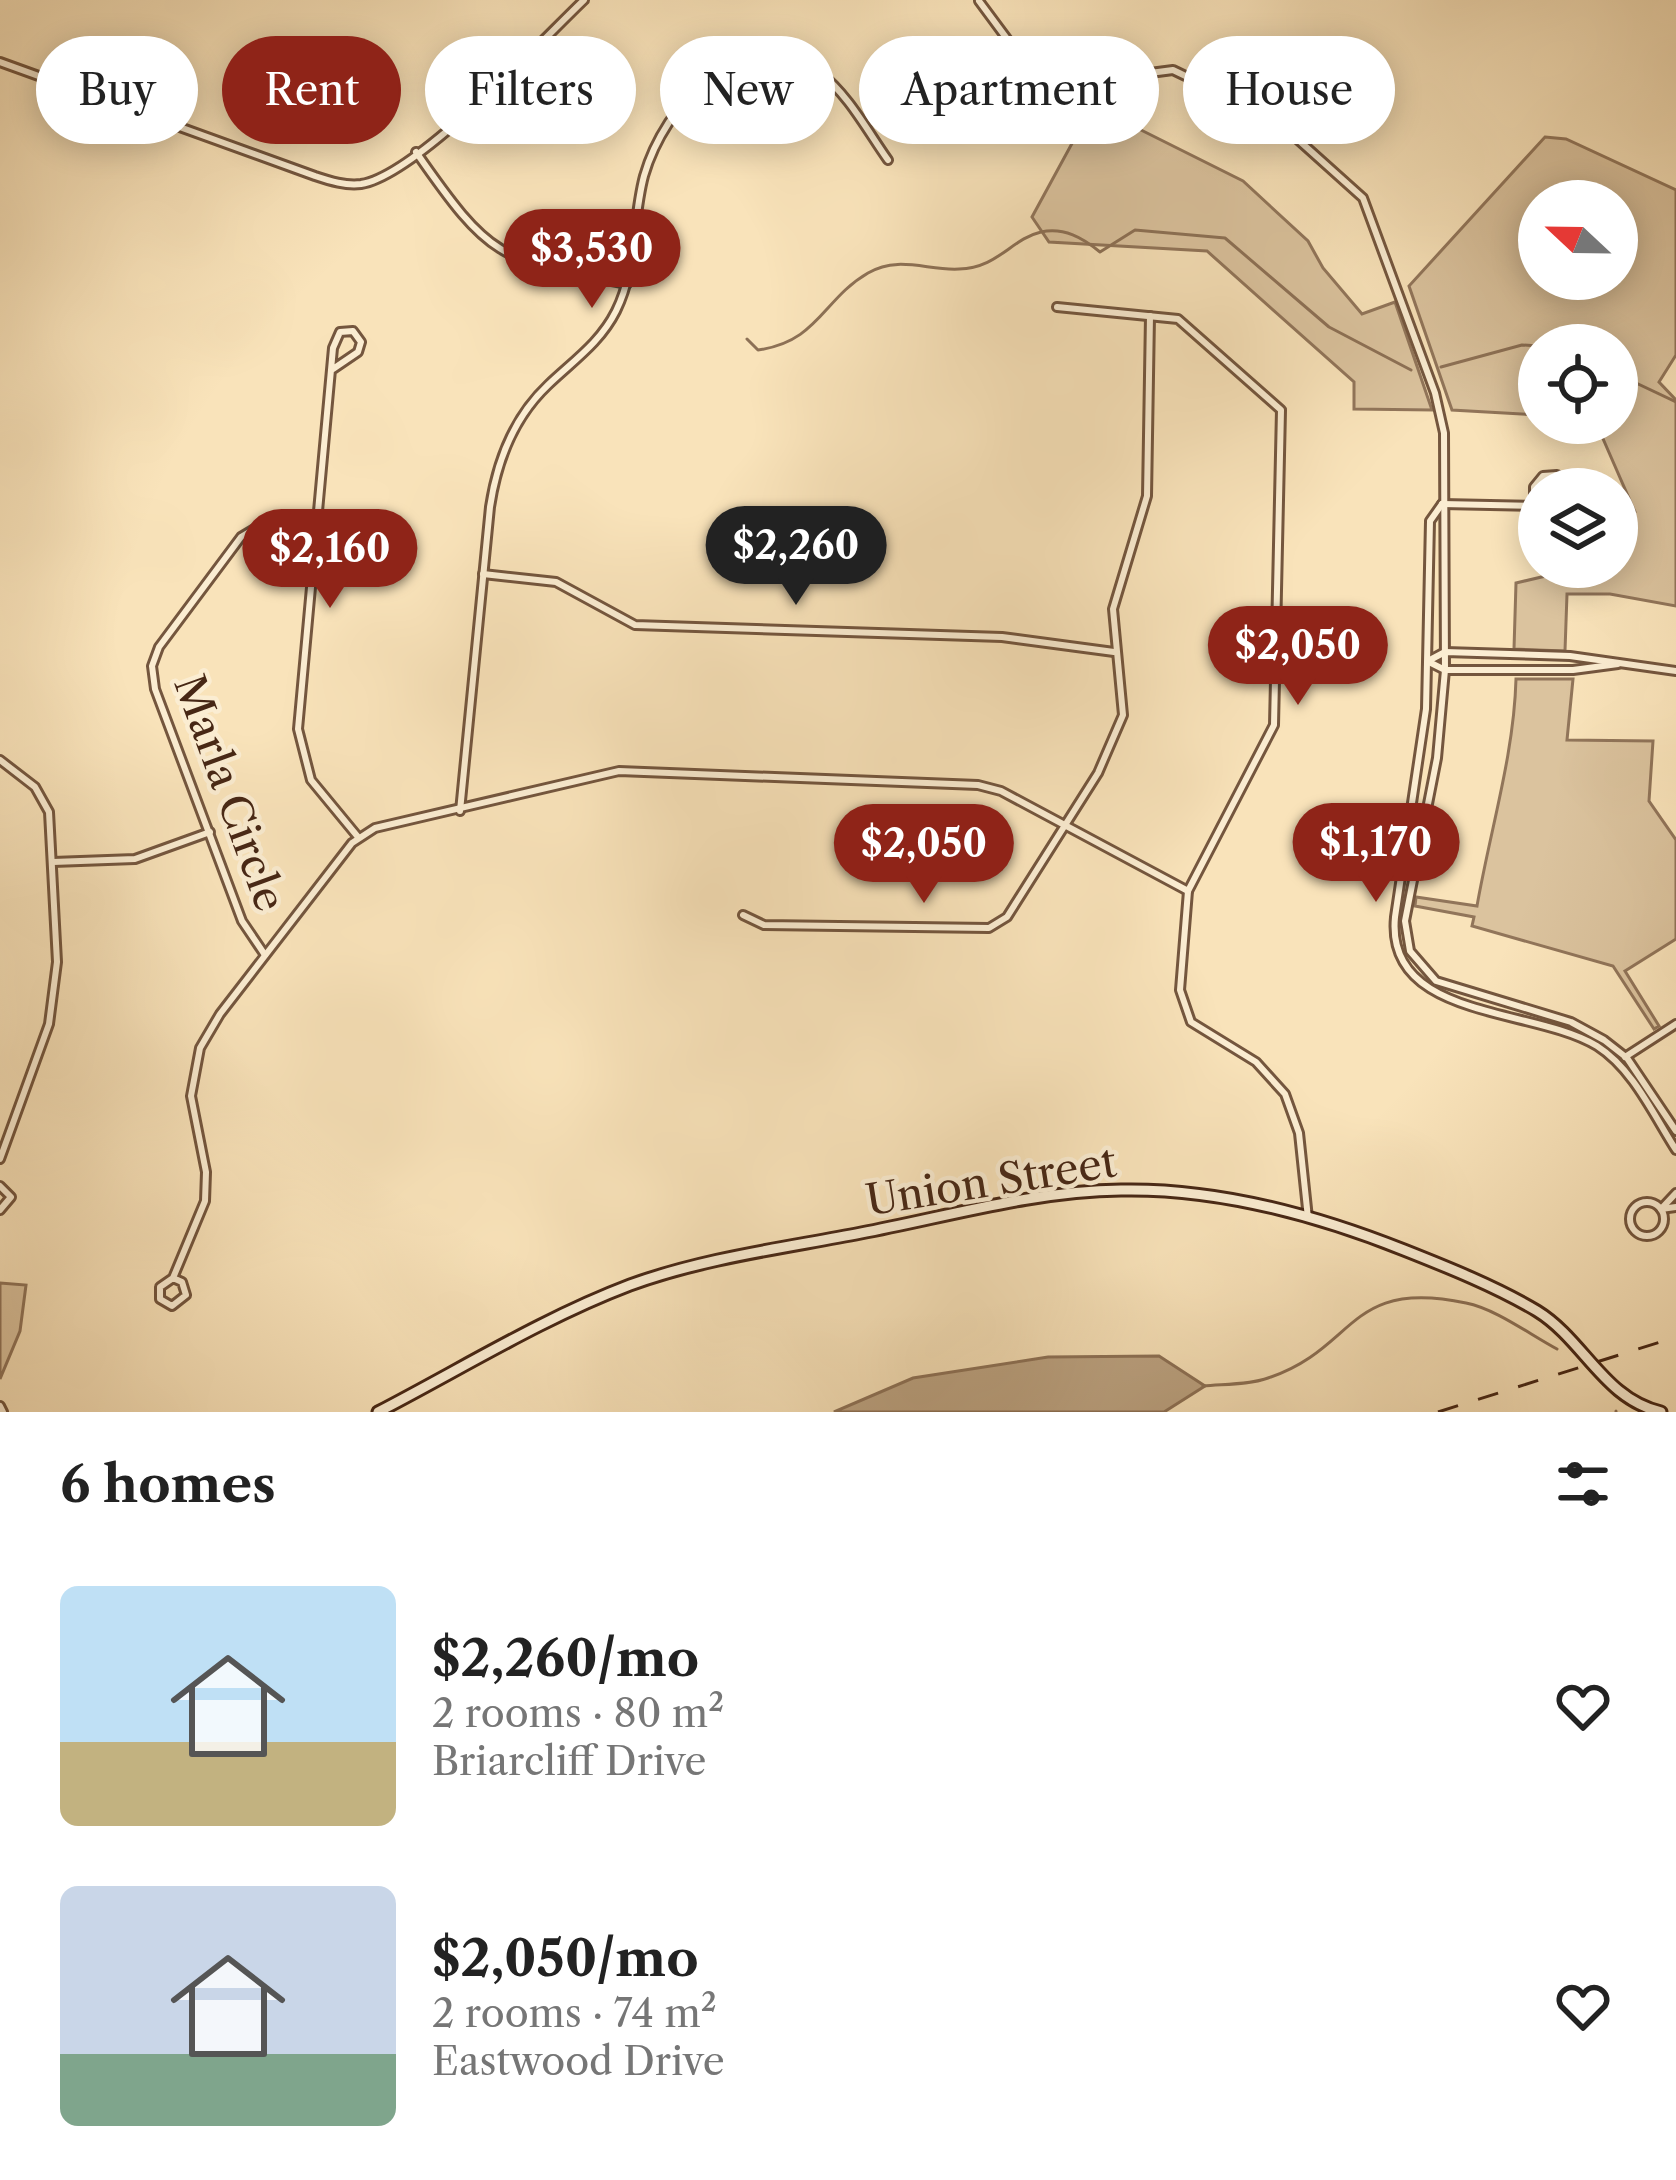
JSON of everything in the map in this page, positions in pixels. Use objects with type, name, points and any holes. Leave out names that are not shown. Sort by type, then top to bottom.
[{"type":"main road","name":"Union Street","points":[[378,1412],[633,1284],[724,1259],[1028,1199],[1121,1190],[1220,1197],[1404,1250],[1536,1310],[1566,1333],[1610,1385],[1629,1400],[1661,1412]]},
{"type":"street","points":[[0,62],[339,183],[364,183],[383,176],[497,88],[584,0]]},
{"type":"street","points":[[979,0],[1045,90],[1065,109],[1095,111],[1150,73],[1173,70],[1275,119],[1352,185],[1375,223],[1441,410],[1442,504],[1448,521],[1445,670],[1437,758],[1406,921],[1410,952],[1436,981],[1571,1022],[1621,1059],[1676,1131]]},
{"type":"street","points":[[460,811],[492,493],[513,429],[546,386],[596,341],[627,284],[650,160],[680,106],[701,81],[722,68],[772,56],[808,66],[838,93],[888,160]]},
{"type":"street","points":[[416,152],[465,222],[497,250],[537,267],[627,284]]},
{"type":"street","points":[[1057,307],[1178,319],[1281,410],[1274,725],[1189,891],[1180,990],[1184,1013],[1199,1029],[1256,1062],[1285,1094],[1299,1133],[1308,1219]]},
{"type":"street","points":[[743,915],[764,925],[994,928],[1007,917],[1098,773],[1124,715],[1113,609],[1147,496],[1150,315]]},
{"type":"street","points":[[333,369],[358,352],[362,342],[353,331],[336,336],[299,742],[317,790],[358,837]]},
{"type":"street","points":[[1442,504],[1518,506]]},
{"type":"street","points":[[1442,504],[1430,521],[1426,710],[1395,917],[1394,939],[1401,960],[1430,991],[1568,1033],[1621,1059],[1676,1150]]},
{"type":"street","name":"Marla Circle","points":[[266,956],[246,930],[155,689],[153,660],[247,532],[274,524],[317,528]]},
{"type":"street","points":[[483,574],[556,582],[635,625],[1002,637],[1114,652]]},
{"type":"street","points":[[1428,661],[1445,652],[1628,663],[1676,671]]},
{"type":"street","points":[[1428,661],[1445,670],[1574,670],[1628,663]]},
{"type":"street","points":[[0,760],[44,799],[50,819],[54,1000],[0,1159]]},
{"type":"street","points":[[173,1278],[182,1282],[186,1295],[172,1306],[163,1302],[159,1291],[162,1283],[173,1278],[196,1232],[206,1192],[191,1096],[196,1057],[214,1022],[358,837],[375,828],[619,771],[978,785],[1001,791],[1189,891]]},
{"type":"street","points":[[53,862],[135,859],[210,832]]},
{"type":"street","points":[[1621,1059],[1676,1024]]},
{"type":"street","points":[[0,1186],[11,1197],[0,1210]]},
{"type":"street","points":[[1661,1209],[1676,1193]]},
{"type":"street","points":[[1661,1209],[1664,1222],[1655,1234],[1645,1236],[1633,1229],[1630,1215],[1636,1206],[1649,1202],[1661,1209],[1676,1207]]},
{"type":"shaded area","points":[[1545,137],[1566,139],[1676,190],[1676,355],[1659,382],[1676,400],[1676,606],[1610,594],[1567,594],[1565,651],[1514,649],[1516,583],[1518,588],[1638,588],[1638,468],[1616,468],[1605,444],[1638,444],[1638,324],[1518,324],[1518,414],[1452,410],[1409,286]]},
{"type":"shaded area","points":[[1159,139],[1243,181],[1308,241],[1323,268],[1362,314],[1395,302],[1432,410],[1354,409],[1354,382],[1207,251],[1049,242],[1032,217],[1072,144],[1159,144]]},
{"type":"shaded area","points":[[1516,679],[1573,679],[1567,740],[1653,741],[1649,801],[1676,840],[1676,939],[1625,971],[1659,1026],[1654,1029],[1613,966],[1472,926],[1474,917],[1415,906],[1416,897],[1477,906],[1506,764]]},
{"type":"shaded area","points":[[0,1283],[26,1285],[20,1331],[0,1379]]},
{"type":"shaded area","points":[[1159,1356],[1205,1386],[1164,1412],[834,1412],[913,1378],[1048,1357]]},
{"type":"waterway","points":[[747,339],[758,350],[794,338],[853,283],[880,268],[902,264],[972,267],[1049,231],[1073,235],[1100,252],[1135,230],[1225,238],[1329,327],[1411,370]]},
{"type":"waterway","points":[[1441,367],[1518,346]]},
{"type":"waterway","points":[[1638,384],[1676,402]]},
{"type":"waterway","points":[[1203,1386],[1261,1380],[1297,1365],[1374,1308],[1397,1300],[1427,1298],[1477,1306],[1557,1349]]},
{"type":"railway","points":[[1438,1412],[1676,1337]]}]
